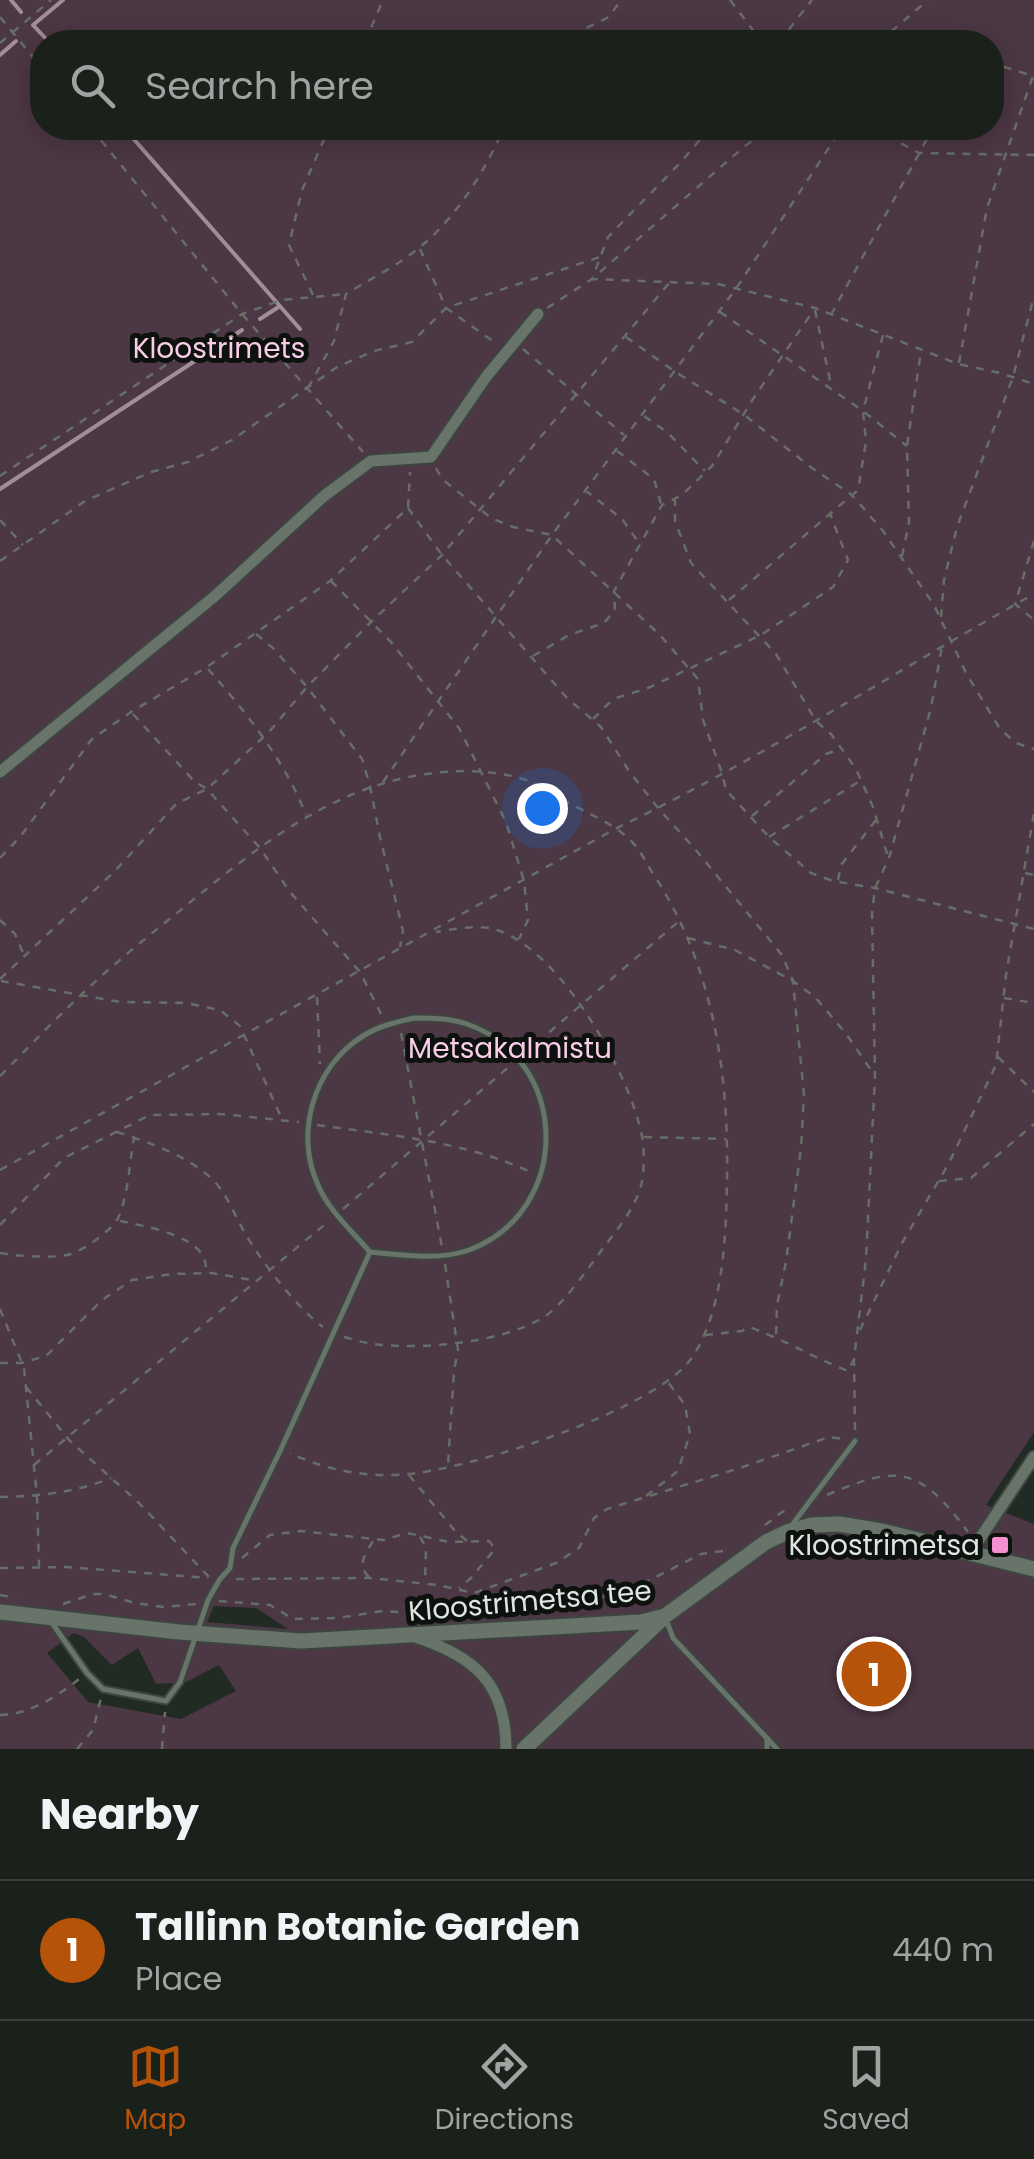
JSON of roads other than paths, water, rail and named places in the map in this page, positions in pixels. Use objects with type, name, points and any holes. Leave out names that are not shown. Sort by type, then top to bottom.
[{"type":"main road","name":"Kloostrimetsa tee","points":[[0,1612],[196,1634],[302,1641],[640,1622],[665,1616],[743,1557],[788,1532],[812,1524],[882,1531],[1034,1569]]},
{"type":"main road","points":[[524,1749],[665,1616]]},
{"type":"street","points":[[0,772],[215,596],[324,496],[371,461],[432,458],[486,377],[538,314]]},
{"type":"street","points":[[971,1552],[1034,1457]]},
{"type":"street","points":[[414,1637],[438,1644],[476,1666],[490,1683],[501,1710],[506,1749]]},
{"type":"lane","points":[[442,1018],[469,1025],[498,1040],[518,1059],[538,1090],[546,1121],[546,1153],[540,1176],[521,1212],[498,1234],[469,1250],[438,1257],[370,1252],[336,1214],[318,1185],[309,1158],[312,1103],[340,1055],[386,1024],[442,1018]]},
{"type":"lane","points":[[47,1616],[102,1689],[166,1701],[180,1682],[208,1600],[230,1568],[233,1548],[370,1252]]},
{"type":"lane","points":[[788,1532],[854,1441]]},
{"type":"lane","points":[[665,1616],[674,1638],[777,1749]]},
{"type":"lane","points":[[767,1738],[767,1749]]},
{"type":"waterway","points":[[11,0],[21,12]]},
{"type":"waterway","points":[[38,30],[33,25],[63,0]]},
{"type":"waterway","points":[[0,55],[16,41]]},
{"type":"waterway","points":[[135,140],[300,329]]},
{"type":"waterway","points":[[260,319],[280,306]]},
{"type":"waterway","points":[[0,489],[242,330]]},
{"type":"place","name":"Kloostrimetsa","points":[[1000,1545]]},
{"type":"place","name":"Tallinn Botanic Garden","points":[[874,1674]]},
{"type":"park label","name":"Kloostrimets","points":[[219,348]]},
{"type":"park label","name":"Metsakalmistu","points":[[510,1048]]}]
